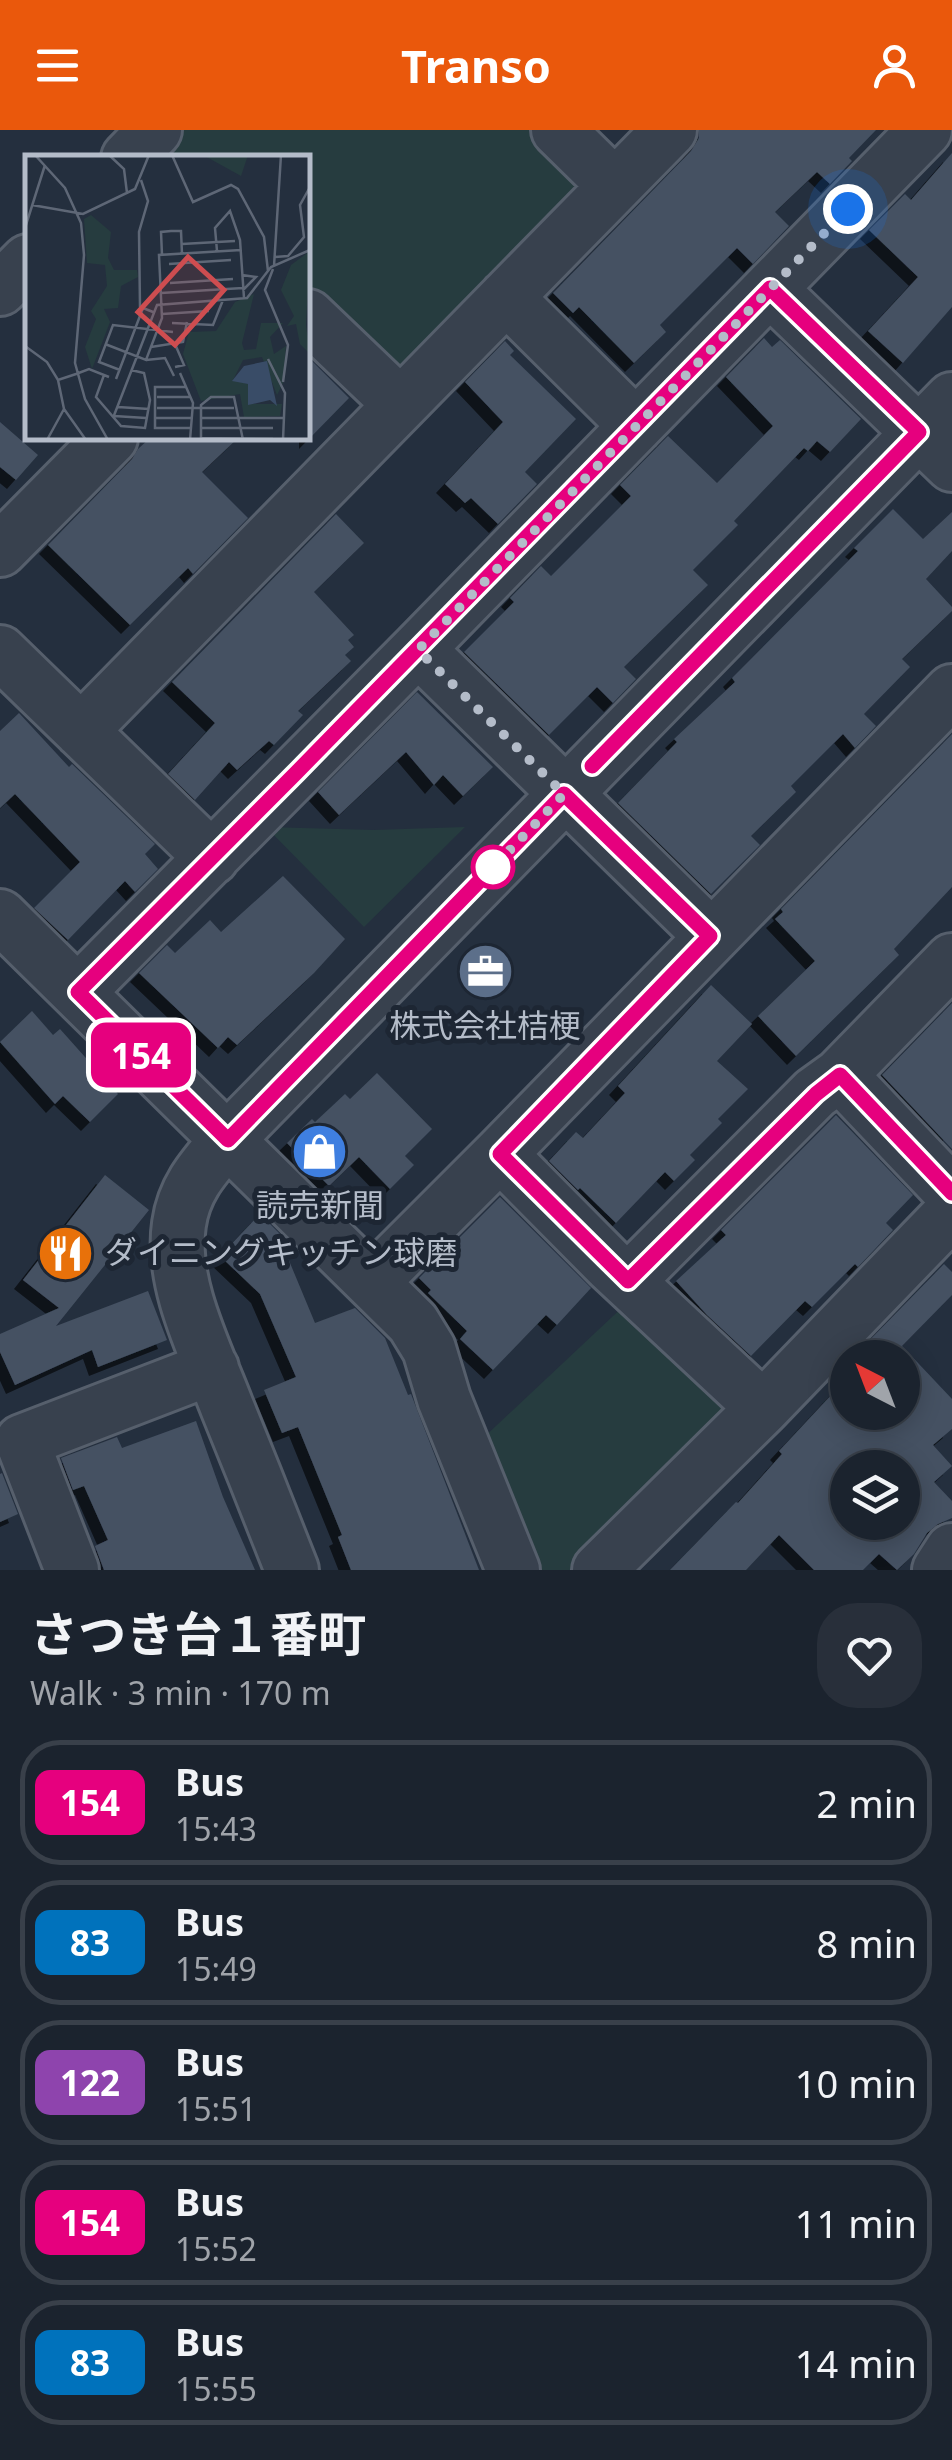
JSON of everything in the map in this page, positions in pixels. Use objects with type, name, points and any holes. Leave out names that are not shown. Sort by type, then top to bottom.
[{"type":"street","points":[[558,130],[616,186]]},
{"type":"street","points":[[81,732],[670,130]]},
{"type":"street","points":[[78,992],[925,130]]},
{"type":"street","points":[[0,289],[25,264]]},
{"type":"street","points":[[292,1570],[186,1300],[177,1246],[186,1197],[196,1176],[228,1140],[564,794],[941,432],[770,288]]},
{"type":"street","points":[[506,297],[636,426]]},
{"type":"street","points":[[310,318],[400,404]]},
{"type":"street","points":[[0,550],[109,440]]},
{"type":"street","points":[[418,650],[710,936]]},
{"type":"street","points":[[0,652],[212,858]]},
{"type":"street","points":[[372,1282],[952,691]]},
{"type":"street","points":[[0,916],[413,1323],[429,1349],[444,1399],[513,1570]]},
{"type":"street","points":[[628,1281],[952,960]]},
{"type":"street","points":[[840,1075],[952,1193]]},
{"type":"street","points":[[500,1154],[763,1408]]},
{"type":"street","points":[[599,1570],[763,1408],[952,1212]]},
{"type":"street","points":[[72,1570],[11,1445],[212,1368]]},
{"type":"green space","points":[[173,130],[541,130],[591,178],[408,383],[310,301],[310,155],[161,155]]},
{"type":"green space","points":[[266,827],[374,830],[465,827],[364,927]]},
{"type":"green space","points":[[629,1301],[733,1410],[575,1570],[531,1570],[480,1441]]},
{"type":"building","points":[[699,130],[876,130],[830,184],[817,172],[775,212],[789,226],[753,264],[737,248],[660,325],[666,332],[634,363],[579,307],[573,313],[553,293],[691,151]]},
{"type":"building","points":[[952,153],[952,307],[903,363],[868,331],[918,277],[869,230],[905,194],[911,200]]},
{"type":"building","points":[[764,338],[772,347],[780,340],[861,419],[830,452],[817,441],[808,451],[804,448],[734,521],[738,525],[693,570],[708,585],[624,667],[636,679],[613,703],[597,687],[549,735],[464,652],[514,602],[510,598],[541,566],[551,576],[631,496],[620,485],[668,436],[717,483],[773,426],[726,377]]},
{"type":"building","points":[[505,341],[514,351],[510,355],[576,419],[525,472],[537,484],[498,524],[471,498],[465,503],[445,484],[503,422],[465,382]]},
{"type":"building","points":[[310,359],[349,398],[310,438]]},
{"type":"building","points":[[0,422],[38,455],[16,480],[0,467]]},
{"type":"building","points":[[148,440],[236,440],[202,472],[248,518],[193,574],[188,568],[130,625],[48,545]]},
{"type":"building","points":[[893,509],[923,539],[952,512],[952,551],[926,579],[952,611],[902,659],[910,667],[864,714],[876,726],[855,748],[843,734],[791,786],[796,792],[751,836],[760,845],[711,894],[618,803],[677,742],[674,739],[735,682],[732,678],[858,551],[854,548]]},
{"type":"building","points":[[336,514],[364,543],[314,592],[354,635],[348,640],[354,647],[345,655],[351,661],[298,711],[303,715],[274,745],[269,741],[237,770],[229,762],[195,800],[168,774],[215,723],[172,682]]},
{"type":"building","points":[[417,692],[493,767],[463,796],[443,775],[434,785],[406,752],[339,815],[318,792]]},
{"type":"building","points":[[19,713],[69,767],[72,764],[155,844],[145,854],[158,869],[135,892],[125,881],[68,940],[34,908],[80,862],[15,794],[0,808],[0,731]]},
{"type":"building","points":[[952,734],[952,887],[894,949],[899,955],[796,1056],[758,1016],[815,961],[775,919]]},
{"type":"building","points":[[283,876],[345,939],[237,1045],[228,1037],[218,1048],[139,973],[167,945],[175,953],[210,920],[221,932]]},
{"type":"building","points":[[711,985],[752,1024],[717,1061],[748,1089],[690,1155],[695,1160],[674,1181],[665,1172],[616,1223],[549,1161],[576,1132],[583,1138],[625,1093],[618,1086]]},
{"type":"building","points":[[952,1003],[952,1149],[882,1075]]},
{"type":"building","points":[[32,1011],[53,1035],[60,1029],[118,1094],[90,1122],[63,1096],[55,1104],[0,1042]]},
{"type":"building","points":[[377,1073],[432,1129],[405,1156],[414,1165],[390,1189],[359,1157],[329,1186],[287,1143],[345,1094],[350,1099]]},
{"type":"building","points":[[836,1115],[913,1195],[886,1223],[893,1230],[858,1267],[855,1264],[812,1307],[805,1301],[751,1356],[676,1281],[726,1235],[721,1230]]},
{"type":"building","points":[[105,1175],[149,1210],[56,1326],[148,1291],[167,1340],[98,1367],[92,1350],[15,1385],[0,1352],[0,1334],[59,1308],[23,1280]]},
{"type":"building","points":[[500,1197],[591,1288],[557,1325],[546,1315],[493,1370],[460,1339],[467,1331],[428,1293],[431,1290],[419,1278]]},
{"type":"building","points":[[260,1214],[291,1245],[285,1251],[315,1323],[355,1308],[385,1338],[408,1395],[411,1394],[479,1570],[351,1570],[338,1537],[342,1535],[298,1427],[282,1433],[264,1390],[296,1377],[260,1294],[220,1256]]},
{"type":"building","points":[[944,1264],[952,1272],[952,1295],[908,1340],[870,1340]]},
{"type":"building","points":[[920,1365],[952,1399],[952,1429],[933,1445],[952,1466],[934,1482],[952,1501],[952,1518],[927,1533],[914,1554],[897,1570],[879,1554],[863,1570],[814,1570],[779,1535],[746,1570],[670,1570],[738,1503],[782,1454],[779,1451],[830,1396],[830,1430],[920,1430]]},
{"type":"building","points":[[196,1421],[255,1570],[104,1570],[95,1546],[108,1540],[84,1486],[73,1490],[61,1458],[117,1437],[122,1448]]},
{"type":"building","points":[[0,1474],[18,1514],[0,1522]]},
{"type":"bus line","name":"154","points":[[592,766],[919,432],[770,288],[78,992],[228,1140],[564,794],[710,936],[500,1154],[628,1281],[816,1094],[840,1075],[952,1193]]},
{"type":"place","name":"株式会社桔梗","points":[[485,972]]},
{"type":"place","name":"読売新聞","points":[[320,1152]]},
{"type":"place","name":"ダイニングキッチン球磨","points":[[66,1253]]},
{"type":"route","points":[[493,867],[483,878],[564,794],[418,650],[848,209]]}]
